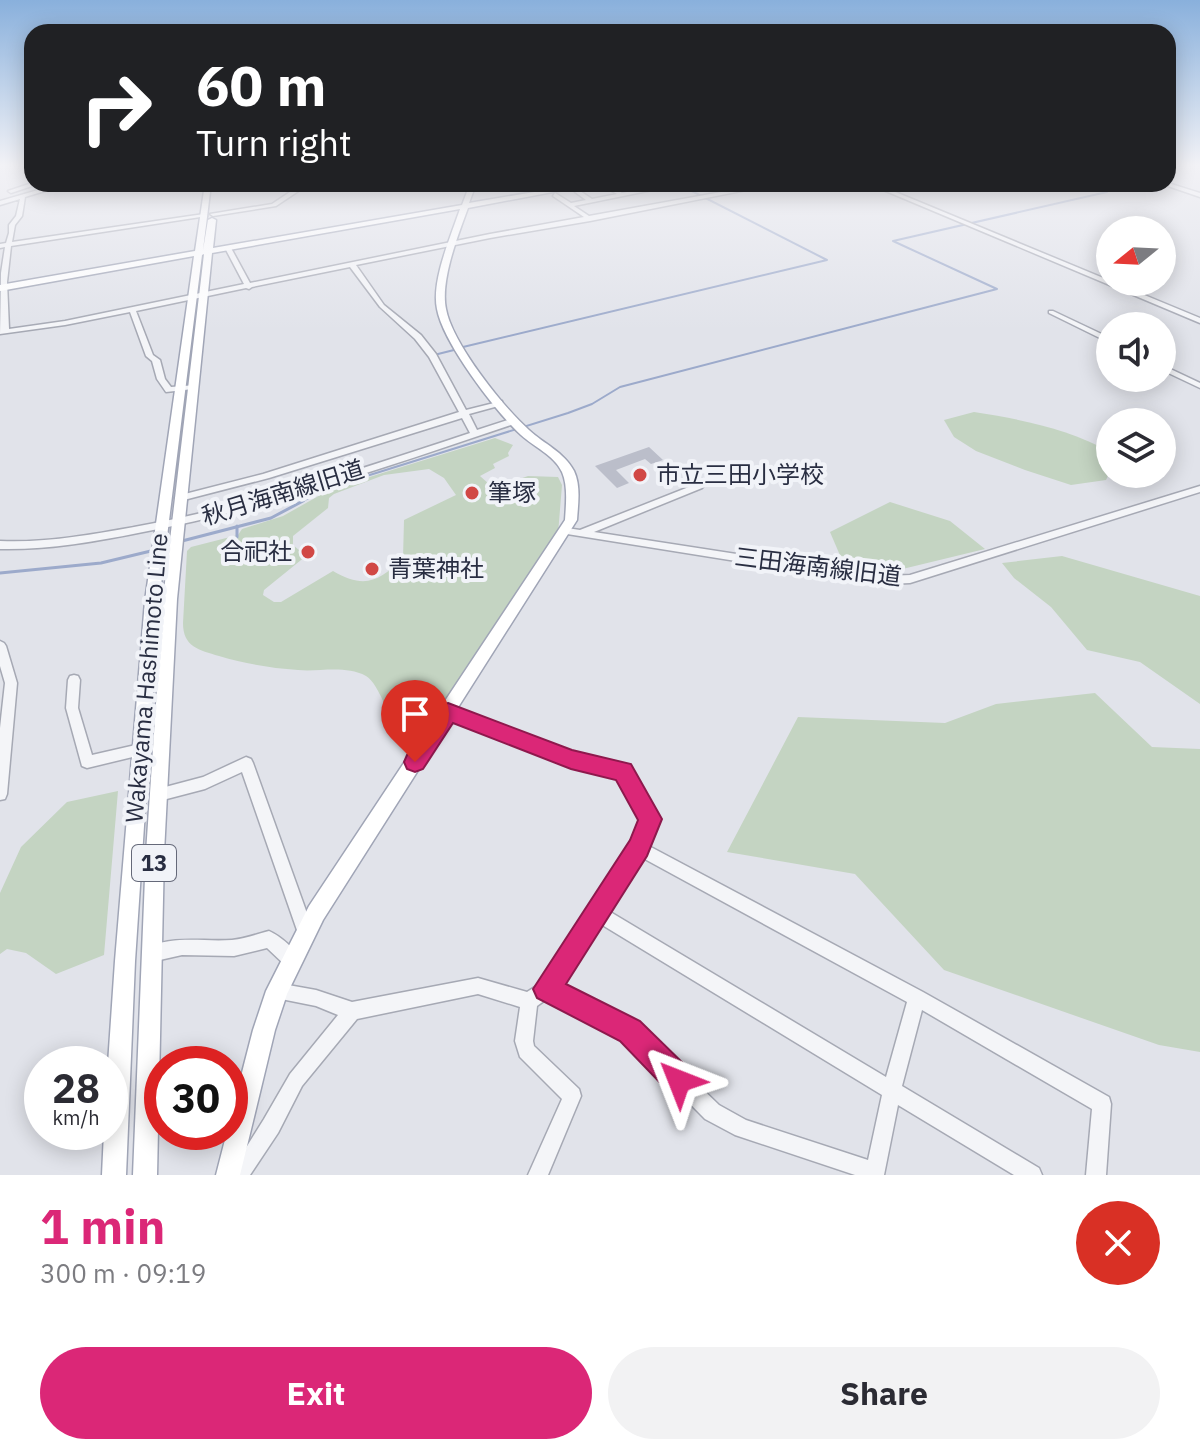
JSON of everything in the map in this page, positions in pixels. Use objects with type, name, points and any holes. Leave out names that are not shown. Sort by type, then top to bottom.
[{"type":"main road","name":"Wakayama Hashimoto Line","points":[[114,1175],[140,750],[168,543],[180,498],[188,388],[207,221]]},
{"type":"main road","points":[[1,286],[373,221]]},
{"type":"main road","points":[[204,250],[378,221]]},
{"type":"main road","points":[[228,1175],[264,1030],[277,991],[316,913],[448,712],[574,532],[573,498],[562,462],[518,425],[499,403],[454,343],[441,309],[440,293],[461,221]]},
{"type":"main road","name":"Wakayama Hashimoto Line","points":[[145,1175],[168,543],[160,527],[188,388]]},
{"type":"street","points":[[15,221],[12,225],[14,234],[5,253],[6,273],[1,286],[2,331],[249,287],[580,221]]},
{"type":"street","points":[[0,246],[168,221]]},
{"type":"street","points":[[960,221],[1200,321]]},
{"type":"street","points":[[228,248],[249,287]]},
{"type":"street","points":[[352,265],[382,306],[418,337],[433,356],[475,434]]},
{"type":"street","points":[[132,309],[150,356],[156,360],[161,379],[169,390],[188,388]]},
{"type":"street","points":[[1051,312],[1096,334]]},
{"type":"street","points":[[1176,374],[1200,386]]},
{"type":"street","points":[[180,498],[351,450],[499,403]]},
{"type":"street","name":"秋月海南線旧道","points":[[0,545],[63,543],[160,527],[168,543],[246,507],[475,434],[518,425]]},
{"type":"street","points":[[351,450],[360,470]]},
{"type":"street","points":[[574,532],[699,486]]},
{"type":"street","name":"三田海南線旧道","points":[[574,532],[854,576],[910,579],[1200,489]]},
{"type":"street","points":[[0,646],[11,683],[0,794]]},
{"type":"street","points":[[74,680],[72,708],[87,762],[140,750]]},
{"type":"street","points":[[448,712],[571,759],[623,771],[650,819],[638,848],[547,989],[529,1001],[524,1041],[526,1051],[572,1096],[538,1175]]},
{"type":"street","points":[[159,795],[205,783],[246,763],[306,933]]},
{"type":"street","points":[[638,848],[917,998],[1102,1104],[1096,1175]]},
{"type":"street","points":[[597,913],[1032,1175]]},
{"type":"street","points":[[151,954],[182,947],[234,948],[269,939],[292,960]]},
{"type":"street","points":[[277,991],[316,998],[352,1011],[478,986],[529,1001]]},
{"type":"street","points":[[547,989],[630,1031],[672,1074],[722,1117],[742,1128],[798,1144],[877,1174],[892,1089],[917,998]]},
{"type":"street","points":[[239,1175],[296,1080],[352,1011]]},
{"type":"green space","points":[[974,412],[1044,426],[1078,437],[1096,445],[1096,481],[1071,485],[976,451],[954,437],[944,420]]},
{"type":"green space","points":[[495,438],[513,445],[509,456],[493,464],[495,468],[480,476],[489,484],[504,478],[511,482],[528,476],[558,477],[562,485],[558,534],[416,748],[404,747],[399,742],[381,696],[366,676],[350,671],[268,667],[219,656],[194,646],[184,631],[187,551],[191,547],[238,535],[242,529],[283,516],[331,489]],"holes":[[[429,469],[444,478],[456,495],[404,520],[403,558],[386,573],[362,581],[333,571],[281,602],[274,602],[263,595],[264,590],[306,556],[293,545],[293,536],[328,508],[329,498],[334,494],[384,475]]]},
{"type":"green space","points":[[890,502],[950,521],[985,549],[886,573],[845,567],[830,532]]},
{"type":"green space","points":[[1062,556],[1200,596],[1200,704],[1140,662],[1087,650],[1051,607],[1014,578],[1002,563]]},
{"type":"green space","points":[[1095,693],[1152,747],[1200,749],[1200,1052],[1159,1045],[944,970],[855,874],[727,852],[798,717],[945,723],[996,704]]},
{"type":"green space","points":[[118,791],[104,955],[56,974],[26,953],[7,949],[0,954],[0,893],[21,847],[67,802]]},
{"type":"building","name":"市立三田小学校","points":[[649,447],[663,460],[651,464],[645,459],[616,470],[629,483],[617,488],[595,466]]},
{"type":"waterway","points":[[463,347],[827,260],[750,221]]},
{"type":"waterway","points":[[299,503],[325,489],[568,413],[592,404],[620,387],[997,289],[893,241],[981,221]]},
{"type":"waterway","points":[[434,355],[454,350]]},
{"type":"waterway","points":[[237,527],[271,518],[303,501]]},
{"type":"waterway","points":[[182,541],[237,527]]},
{"type":"waterway","points":[[237,527],[237,537]]},
{"type":"waterway","points":[[0,573],[101,563],[155,550]]},
{"type":"place","name":"市立三田小学校","points":[[640,475]]},
{"type":"place","name":"筆塚","points":[[472,493]]},
{"type":"place","name":"合祀社","points":[[308,552]]},
{"type":"place","name":"青葉神社","points":[[372,569]]},
{"type":"route","points":[[415,762],[448,712],[571,759],[623,771],[650,819],[638,848],[547,989],[630,1031],[679,1081]]}]
